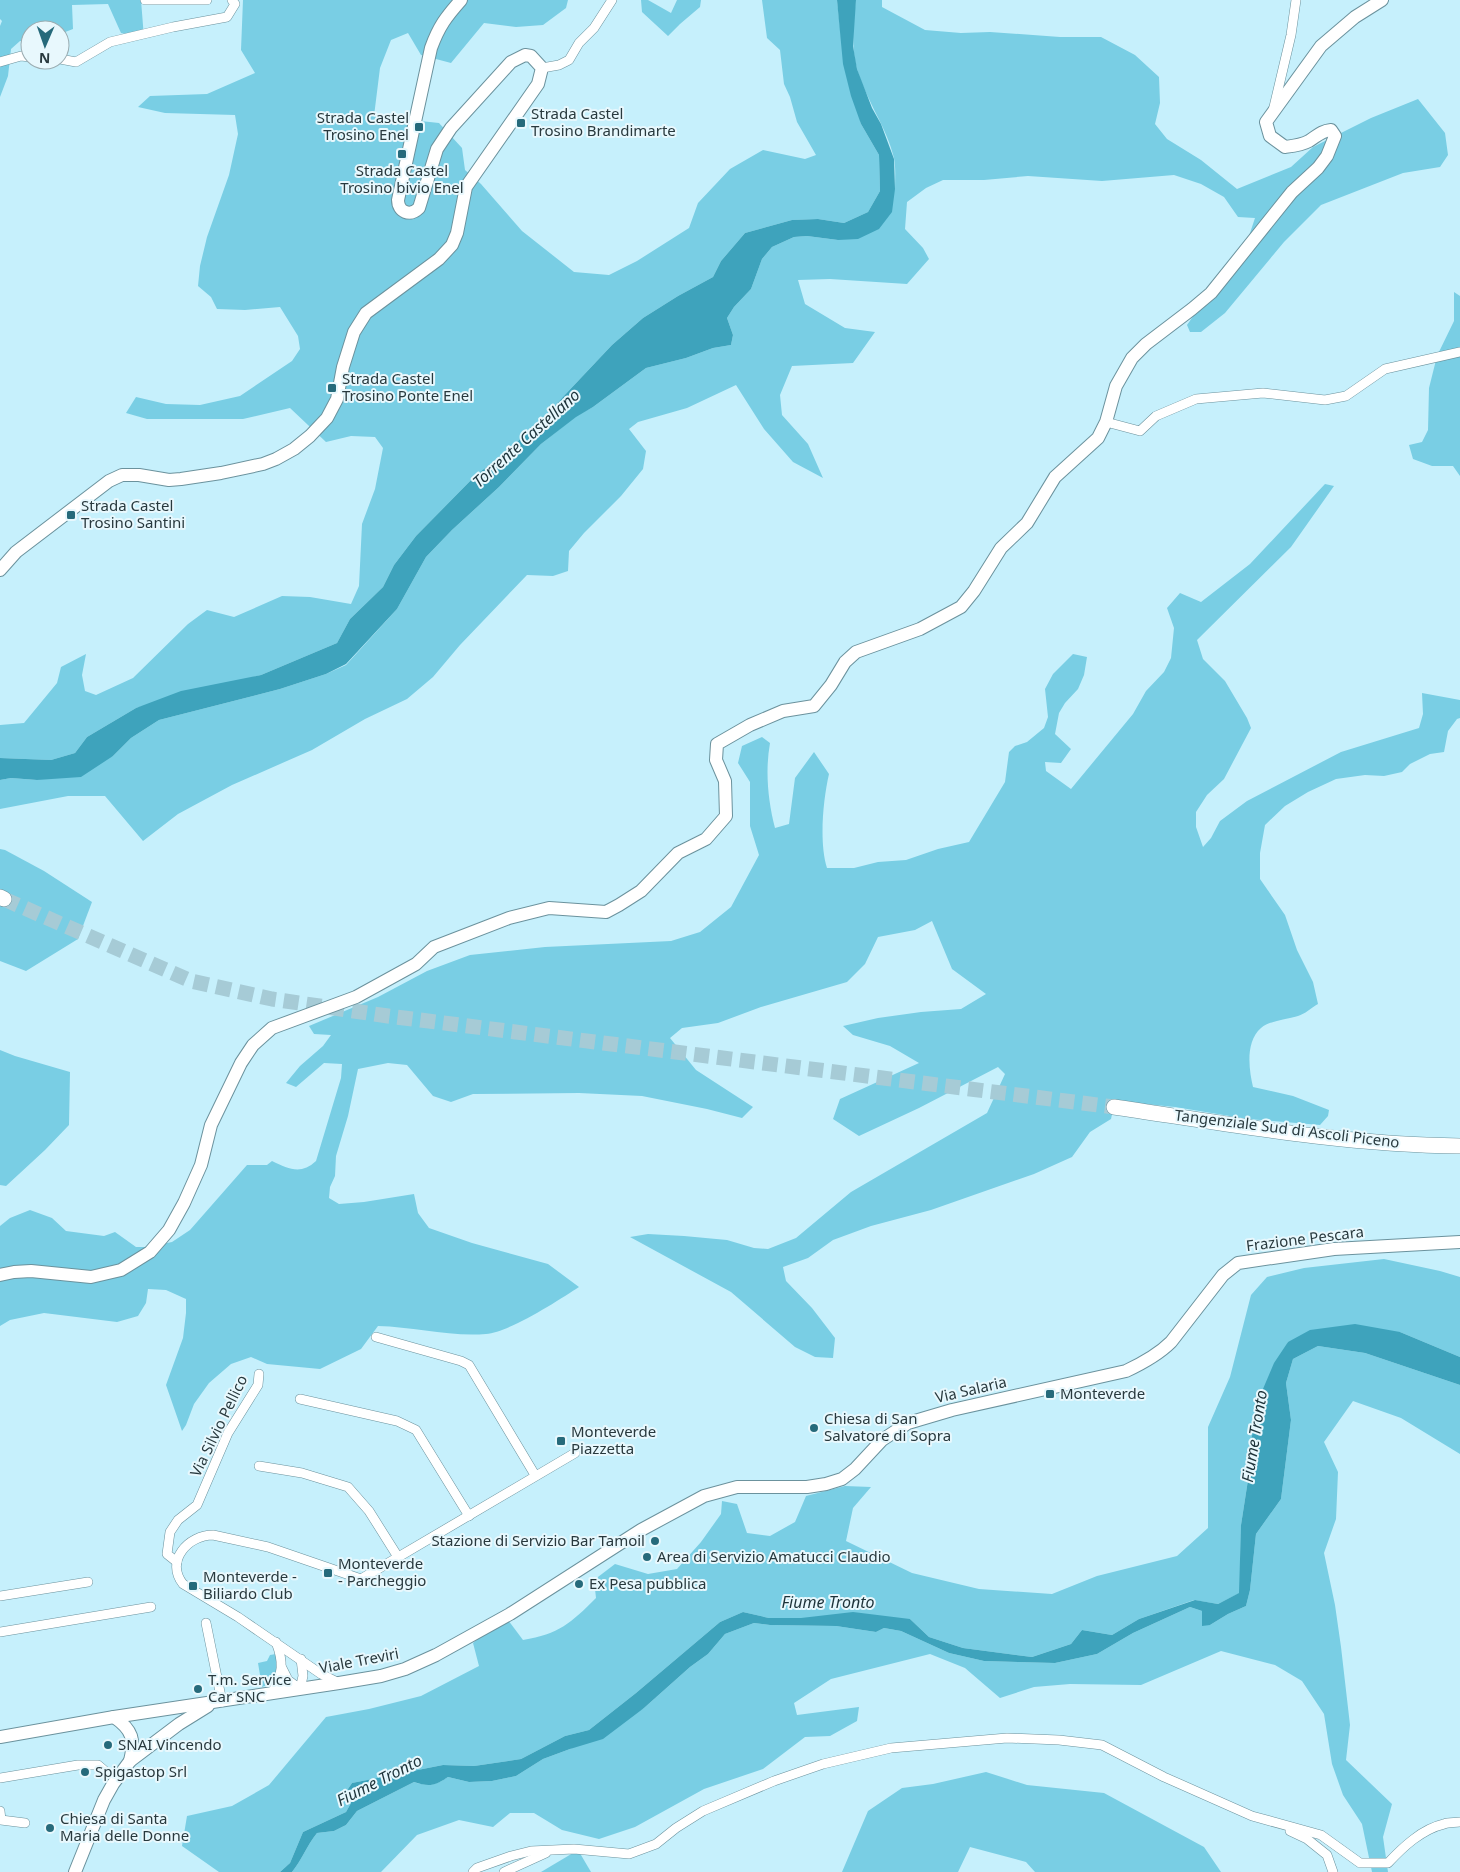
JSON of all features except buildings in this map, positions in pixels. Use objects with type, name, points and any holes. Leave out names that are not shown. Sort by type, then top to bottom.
[{"type":"highway","name":"Tangenziale Sud di Ascoli Piceno","points":[[1114,1106],[1322,1137],[1405,1144],[1460,1146]]},
{"type":"street","points":[[145,0],[207,0]]},
{"type":"street","points":[[70,61],[76,62],[110,42],[172,27],[227,18],[235,4],[232,0]]},
{"type":"street","points":[[462,0],[446,16],[438,29],[431,48],[398,200],[399,208],[402,211],[413,213],[419,208],[438,149],[451,128],[511,62],[525,56],[531,56],[542,68]]},
{"type":"street","points":[[542,68],[558,65],[569,60],[580,43],[594,28],[612,0]]},
{"type":"street","points":[[1273,112],[1291,35],[1296,0]]},
{"type":"street","points":[[0,1275],[32,1271],[91,1277],[121,1270],[150,1252],[169,1230],[184,1203],[201,1164],[211,1125],[241,1063],[253,1045],[272,1028],[356,998],[416,964],[434,947],[509,918],[549,908],[606,912],[641,892],[678,853],[706,839],[726,816],[725,781],[716,760],[717,744],[750,725],[783,711],[814,706],[831,685],[844,662],[856,652],[920,629],[961,607],[974,591],[1001,548],[1027,523],[1055,477],[1098,438],[1106,422],[1116,386],[1132,358],[1156,336],[1210,293],[1292,192],[1318,168],[1327,156],[1335,136],[1331,130],[1317,134],[1310,141],[1285,147],[1270,136],[1266,122],[1322,46],[1354,17],[1382,0]]},
{"type":"street","points":[[0,62],[20,56]]},
{"type":"street","points":[[0,570],[16,552],[94,491],[122,475],[139,474],[169,480],[230,472],[276,459],[294,449],[310,436],[327,418],[337,399],[343,367],[354,332],[366,313],[439,259],[452,245],[457,233],[466,187],[533,93],[538,84],[542,68]]},
{"type":"street","points":[[1106,422],[1140,431],[1156,416],[1196,399],[1263,393],[1325,400],[1346,396],[1385,369],[1460,352]]},
{"type":"street","name":"Frazione Pescara","points":[[1052,1388],[1126,1371],[1162,1351],[1223,1275],[1238,1263],[1334,1249],[1460,1242]]},
{"type":"street","points":[[376,1337],[461,1360],[469,1365],[535,1475]]},
{"type":"street","name":"Via Silvio Pellico","points":[[177,1562],[168,1554],[170,1532],[178,1520],[197,1505],[228,1433],[258,1385],[260,1374]]},
{"type":"street","name":"Via Salaria","points":[[711,1494],[725,1489],[749,1486],[807,1487],[826,1484],[842,1479],[882,1440],[908,1424],[952,1410],[1052,1388]]},
{"type":"street","points":[[300,1399],[397,1421],[416,1430],[469,1516]]},
{"type":"street","points":[[339,1683],[321,1674],[301,1658],[183,1584],[178,1577],[177,1562],[181,1551],[191,1542],[204,1535],[226,1537],[268,1547],[361,1579],[575,1453]]},
{"type":"street","points":[[259,1466],[302,1473],[348,1487],[369,1511],[398,1557]]},
{"type":"street","name":"Viale Treviri","points":[[0,1737],[114,1717],[381,1676],[405,1669],[436,1655],[510,1614],[641,1530],[711,1494]]},
{"type":"street","points":[[0,1596],[88,1582]]},
{"type":"street","points":[[0,1632],[151,1607]]},
{"type":"street","points":[[75,1872],[104,1800],[130,1761],[179,1724],[217,1702],[206,1623]]},
{"type":"street","points":[[272,1693],[280,1679],[282,1668],[281,1655],[276,1642]]},
{"type":"street","points":[[282,1668],[288,1680],[300,1689],[303,1676],[301,1658]]},
{"type":"street","points":[[114,1717],[132,1736],[133,1743],[130,1761]]},
{"type":"street","points":[[473,1872],[477,1868],[531,1851],[574,1849],[630,1854],[656,1844],[676,1828],[703,1811],[774,1781],[822,1764],[891,1748],[1007,1738],[1060,1740],[1102,1745],[1164,1777],[1252,1816],[1321,1836],[1360,1863],[1388,1863],[1402,1847],[1422,1834],[1443,1824],[1460,1822]]},
{"type":"street","points":[[0,1778],[78,1766],[98,1765],[105,1771]]},
{"type":"street","points":[[0,1811],[1,1820],[25,1823]]},
{"type":"street","points":[[1277,1824],[1307,1839],[1327,1855],[1333,1872]]},
{"type":"street","points":[[504,1872],[548,1851]]},
{"type":"street","points":[[511,1856],[516,1860],[516,1866]]},
{"type":"shaded area","points":[[0,0],[141,0],[144,38],[121,33],[108,4],[72,5],[73,29],[70,30],[70,20],[20,20],[20,41],[11,49],[8,76],[0,97],[0,26],[2,21],[0,19]]},
{"type":"shaded area","points":[[243,0],[568,0],[566,8],[543,25],[516,27],[484,23],[451,63],[421,55],[408,33],[391,40],[380,68],[374,116],[439,123],[462,148],[465,170],[481,184],[522,231],[574,272],[609,275],[637,261],[689,228],[698,203],[730,169],[763,150],[805,159],[816,155],[797,122],[784,84],[780,50],[767,38],[762,0],[837,0],[841,36],[861,124],[879,155],[880,191],[868,212],[844,223],[818,219],[792,220],[745,233],[721,261],[713,277],[643,318],[612,345],[545,416],[505,453],[476,475],[416,536],[394,565],[383,587],[350,619],[337,643],[261,675],[136,708],[87,737],[75,753],[51,760],[0,758],[0,725],[24,723],[57,683],[61,667],[86,654],[82,675],[85,691],[96,695],[133,678],[188,624],[207,610],[234,617],[282,596],[310,597],[351,604],[359,586],[362,524],[375,489],[383,448],[375,437],[351,436],[326,442],[290,408],[243,419],[147,419],[126,413],[136,397],[166,404],[200,405],[240,396],[292,361],[300,349],[298,336],[280,307],[245,310],[217,309],[211,297],[198,286],[200,266],[207,237],[229,175],[238,134],[235,115],[165,113],[138,107],[150,96],[207,94],[255,73],[241,50]]},
{"type":"shaded area","points":[[641,0],[648,0],[671,13],[677,0],[701,0],[700,7],[668,36],[642,12]]},
{"type":"shaded area","points":[[856,0],[882,0],[882,7],[925,30],[1060,37],[1101,37],[1135,55],[1159,77],[1160,103],[1155,124],[1167,139],[1201,160],[1237,189],[1291,167],[1313,147],[1371,118],[1418,99],[1445,133],[1448,155],[1440,167],[1403,173],[1321,205],[1284,242],[1225,313],[1201,332],[1190,332],[1187,325],[1249,236],[1255,218],[1238,217],[1224,197],[1201,184],[1174,175],[1102,181],[1028,176],[984,180],[943,180],[926,188],[907,202],[905,229],[923,248],[929,259],[907,284],[830,279],[798,280],[805,304],[845,328],[875,332],[853,363],[792,366],[780,395],[782,415],[808,444],[823,478],[793,462],[764,429],[736,385],[687,408],[638,422],[629,429],[646,451],[643,469],[621,496],[569,551],[568,571],[553,576],[527,575],[460,645],[433,677],[407,699],[365,719],[312,750],[232,785],[178,814],[143,841],[105,796],[68,796],[0,809],[0,780],[11,778],[37,780],[113,756],[131,738],[159,720],[280,689],[326,674],[346,665],[397,609],[426,557],[541,444],[576,416],[593,407],[646,368],[686,358],[713,348],[731,345],[733,335],[727,318],[734,307],[751,289],[762,259],[772,247],[794,237],[807,236],[838,240],[895,189],[895,162],[891,147],[861,80],[855,60],[853,34]]},
{"type":"shaded area","points":[[1454,292],[1460,296],[1460,476],[1453,466],[1432,466],[1413,459],[1409,445],[1422,442],[1428,430],[1429,388],[1437,356],[1454,321]]},
{"type":"shaded area","points":[[1325,484],[1334,486],[1291,547],[1197,640],[1203,659],[1225,681],[1251,728],[1224,779],[1207,795],[1196,812],[1196,827],[1203,847],[1211,838],[1220,821],[1247,801],[1341,752],[1419,728],[1423,714],[1422,693],[1460,700],[1460,718],[1457,719],[1448,731],[1444,752],[1430,754],[1410,764],[1402,772],[1384,776],[1365,775],[1336,779],[1308,792],[1285,806],[1265,825],[1260,853],[1260,879],[1285,915],[1297,950],[1313,982],[1318,1004],[1301,1015],[1265,1025],[1256,1034],[1250,1048],[1253,1087],[1293,1096],[1329,1110],[1328,1116],[1320,1125],[1248,1119],[1175,1107],[1115,1101],[1111,1119],[1090,1132],[1072,1157],[1034,1174],[931,1210],[871,1226],[833,1240],[808,1258],[783,1267],[786,1281],[812,1308],[835,1338],[833,1358],[815,1357],[795,1347],[731,1292],[630,1237],[648,1234],[684,1236],[727,1240],[754,1248],[768,1249],[796,1238],[851,1192],[987,1113],[1005,1074],[998,1067],[919,1108],[859,1136],[833,1119],[840,1099],[919,1063],[890,1046],[853,1035],[843,1026],[878,1018],[961,1009],[986,994],[952,969],[932,921],[915,930],[878,937],[865,964],[847,982],[761,1007],[718,1023],[682,1028],[670,1038],[696,1070],[753,1107],[742,1118],[642,1096],[579,1093],[473,1094],[451,1102],[433,1096],[407,1065],[388,1063],[358,1069],[348,1116],[336,1156],[335,1176],[330,1187],[329,1198],[339,1204],[414,1194],[418,1213],[429,1228],[472,1243],[548,1264],[579,1287],[534,1315],[508,1328],[486,1334],[473,1335],[378,1326],[361,1349],[320,1369],[267,1364],[251,1357],[231,1364],[209,1383],[194,1404],[182,1431],[166,1385],[183,1338],[186,1299],[166,1290],[148,1289],[146,1303],[138,1316],[117,1322],[44,1313],[10,1320],[0,1326],[0,1226],[10,1218],[30,1210],[52,1218],[66,1231],[104,1236],[115,1232],[136,1247],[147,1247],[172,1242],[190,1230],[247,1165],[267,1165],[272,1161],[289,1168],[300,1169],[316,1161],[341,1078],[342,1064],[324,1063],[296,1087],[286,1083],[300,1066],[323,1046],[331,1035],[314,1034],[309,1026],[378,997],[427,971],[470,955],[545,947],[671,941],[700,932],[731,907],[759,855],[750,826],[750,782],[738,763],[742,746],[762,737],[770,743],[768,786],[775,828],[789,824],[795,778],[814,752],[829,774],[823,821],[823,846],[827,868],[854,868],[878,862],[906,860],[938,849],[969,842],[1005,782],[1009,752],[1015,746],[1027,742],[1044,728],[1048,717],[1045,689],[1053,674],[1073,654],[1087,657],[1084,675],[1078,689],[1065,703],[1059,713],[1055,734],[1071,749],[1061,763],[1045,762],[1046,771],[1071,789],[1133,714],[1146,691],[1164,672],[1171,658],[1174,628],[1167,608],[1180,593],[1201,602],[1250,564]]},
{"type":"shaded area","points":[[0,849],[44,871],[92,902],[78,939],[26,971],[0,961]]},
{"type":"shaded area","points":[[0,1050],[70,1072],[69,1125],[6,1186],[0,1185]]},
{"type":"shaded area","points":[[1384,1259],[1460,1277],[1460,1357],[1400,1332],[1288,1342],[1254,1428],[1250,1446],[1248,1480],[1241,1525],[1240,1593],[1218,1604],[1194,1600],[1139,1619],[1112,1635],[1082,1630],[1071,1644],[1032,1657],[963,1648],[929,1637],[910,1619],[769,1618],[743,1612],[720,1622],[589,1730],[565,1736],[521,1759],[474,1766],[443,1765],[352,1783],[348,1789],[351,1803],[346,1812],[303,1832],[290,1863],[280,1872],[219,1872],[182,1846],[187,1816],[232,1806],[269,1785],[326,1717],[421,1696],[479,1666],[473,1643],[505,1616],[523,1640],[546,1634],[571,1621],[596,1598],[594,1580],[615,1564],[648,1574],[677,1569],[701,1542],[721,1514],[722,1501],[737,1504],[747,1533],[770,1536],[795,1522],[806,1496],[845,1486],[871,1487],[853,1508],[846,1541],[912,1573],[979,1589],[1052,1594],[1097,1576],[1177,1556],[1208,1528],[1208,1427],[1230,1377],[1251,1295],[1267,1277],[1304,1268]]},
{"type":"shaded area","points":[[1318,1346],[1365,1353],[1460,1385],[1460,1454],[1401,1418],[1353,1401],[1324,1442],[1338,1472],[1336,1519],[1324,1553],[1335,1605],[1350,1725],[1346,1760],[1392,1804],[1383,1837],[1388,1872],[1372,1872],[1362,1824],[1343,1795],[1332,1764],[1324,1714],[1302,1681],[1275,1665],[1221,1651],[1141,1685],[1070,1684],[1034,1687],[1000,1698],[965,1668],[930,1654],[831,1679],[794,1703],[797,1715],[859,1707],[857,1721],[830,1736],[805,1737],[763,1769],[704,1789],[635,1827],[599,1839],[562,1830],[534,1813],[510,1813],[493,1827],[459,1820],[417,1835],[381,1872],[292,1872],[317,1833],[334,1831],[346,1825],[357,1811],[414,1782],[432,1784],[448,1777],[469,1782],[492,1781],[516,1776],[543,1759],[570,1749],[644,1708],[690,1667],[708,1654],[725,1634],[754,1623],[836,1626],[876,1632],[884,1628],[901,1631],[949,1653],[984,1661],[1055,1663],[1097,1654],[1133,1633],[1190,1607],[1202,1611],[1210,1625],[1246,1606],[1250,1590],[1256,1534],[1281,1499],[1291,1420],[1286,1383],[1293,1359]]},
{"type":"shaded area","points":[[276,1654],[276,1674],[271,1682],[262,1687],[258,1663],[267,1661],[270,1655]]},
{"type":"shaded area","points":[[986,1772],[1027,1785],[1104,1793],[1204,1847],[1221,1872],[1035,1872],[1026,1862],[970,1847],[958,1872],[842,1872],[868,1811],[902,1788],[933,1784]]},
{"type":"shaded area","points":[[578,1850],[591,1872],[541,1872]]},
{"type":"water","name":"Torrente Castellano","points":[[837,0],[856,0],[853,46],[857,69],[894,159],[895,189],[892,212],[879,229],[858,239],[838,240],[807,236],[794,237],[772,247],[762,259],[751,289],[734,307],[727,318],[733,335],[731,345],[713,348],[686,358],[646,368],[541,444],[426,557],[397,609],[346,664],[326,674],[280,689],[159,720],[131,738],[113,756],[81,777],[37,780],[11,778],[0,780],[0,758],[51,760],[75,753],[87,737],[136,708],[181,691],[261,675],[337,643],[350,619],[383,587],[394,565],[416,536],[476,475],[505,453],[545,416],[612,345],[643,318],[713,277],[721,261],[745,233],[792,220],[818,219],[844,223],[868,212],[880,191],[879,155],[861,124],[851,96],[843,64]]},
{"type":"water","name":"Fiume Tronto","points":[[1355,1324],[1400,1332],[1460,1357],[1460,1385],[1365,1353],[1318,1346],[1293,1359],[1286,1383],[1291,1420],[1281,1499],[1256,1534],[1250,1590],[1246,1606],[1210,1625],[1202,1626],[1202,1611],[1190,1607],[1133,1633],[1097,1654],[1055,1663],[984,1661],[949,1653],[901,1631],[884,1628],[876,1632],[836,1626],[754,1623],[725,1634],[708,1654],[690,1667],[644,1708],[603,1739],[543,1759],[516,1776],[492,1781],[469,1782],[448,1777],[435,1784],[428,1785],[414,1782],[357,1811],[346,1825],[334,1831],[317,1833],[292,1872],[280,1872],[290,1863],[303,1832],[346,1812],[351,1803],[348,1789],[352,1783],[443,1765],[474,1766],[521,1759],[565,1736],[589,1730],[720,1622],[743,1612],[769,1618],[801,1618],[853,1612],[910,1619],[929,1637],[963,1648],[1032,1657],[1071,1644],[1082,1630],[1112,1635],[1139,1619],[1195,1600],[1218,1604],[1239,1593],[1241,1525],[1248,1480],[1250,1446],[1260,1396],[1274,1363],[1288,1342],[1310,1330]]},
{"type":"tunnel","points":[[4,899],[191,981],[272,999],[388,1016],[1114,1107]]},
{"type":"place","name":"Strada Castel Trosino Brandimarte","points":[[521,123]]},
{"type":"place","name":"Strada Castel Trosino Enel","points":[[419,127]]},
{"type":"place","name":"Strada Castel Trosino bivio Enel","points":[[402,154]]},
{"type":"place","name":"Strada Castel Trosino Ponte Enel","points":[[332,388]]},
{"type":"place","name":"Strada Castel Trosino Santini","points":[[71,515]]},
{"type":"place","name":"Monteverde","points":[[1050,1394]]},
{"type":"place","name":"Chiesa di San Salvatore di Sopra","points":[[814,1428]]},
{"type":"place","name":"Monteverde Piazzetta","points":[[561,1441]]},
{"type":"place","name":"Stazione di Servizio Bar Tamoil","points":[[655,1541]]},
{"type":"place","name":"Area di Servizio Amatucci Claudio","points":[[647,1557]]},
{"type":"place","name":"Monteverde - Parcheggio","points":[[328,1573]]},
{"type":"place","name":"Ex Pesa pubblica","points":[[579,1584]]},
{"type":"place","name":"Monteverde - Biliardo Club","points":[[193,1586]]},
{"type":"place","name":"T.m. Service Car SNC","points":[[198,1689]]},
{"type":"place","name":"SNAI Vincendo","points":[[108,1745]]},
{"type":"place","name":"Spigastop Srl","points":[[85,1772]]},
{"type":"place","name":"Chiesa di Santa Maria delle Donne","points":[[50,1828]]}]
